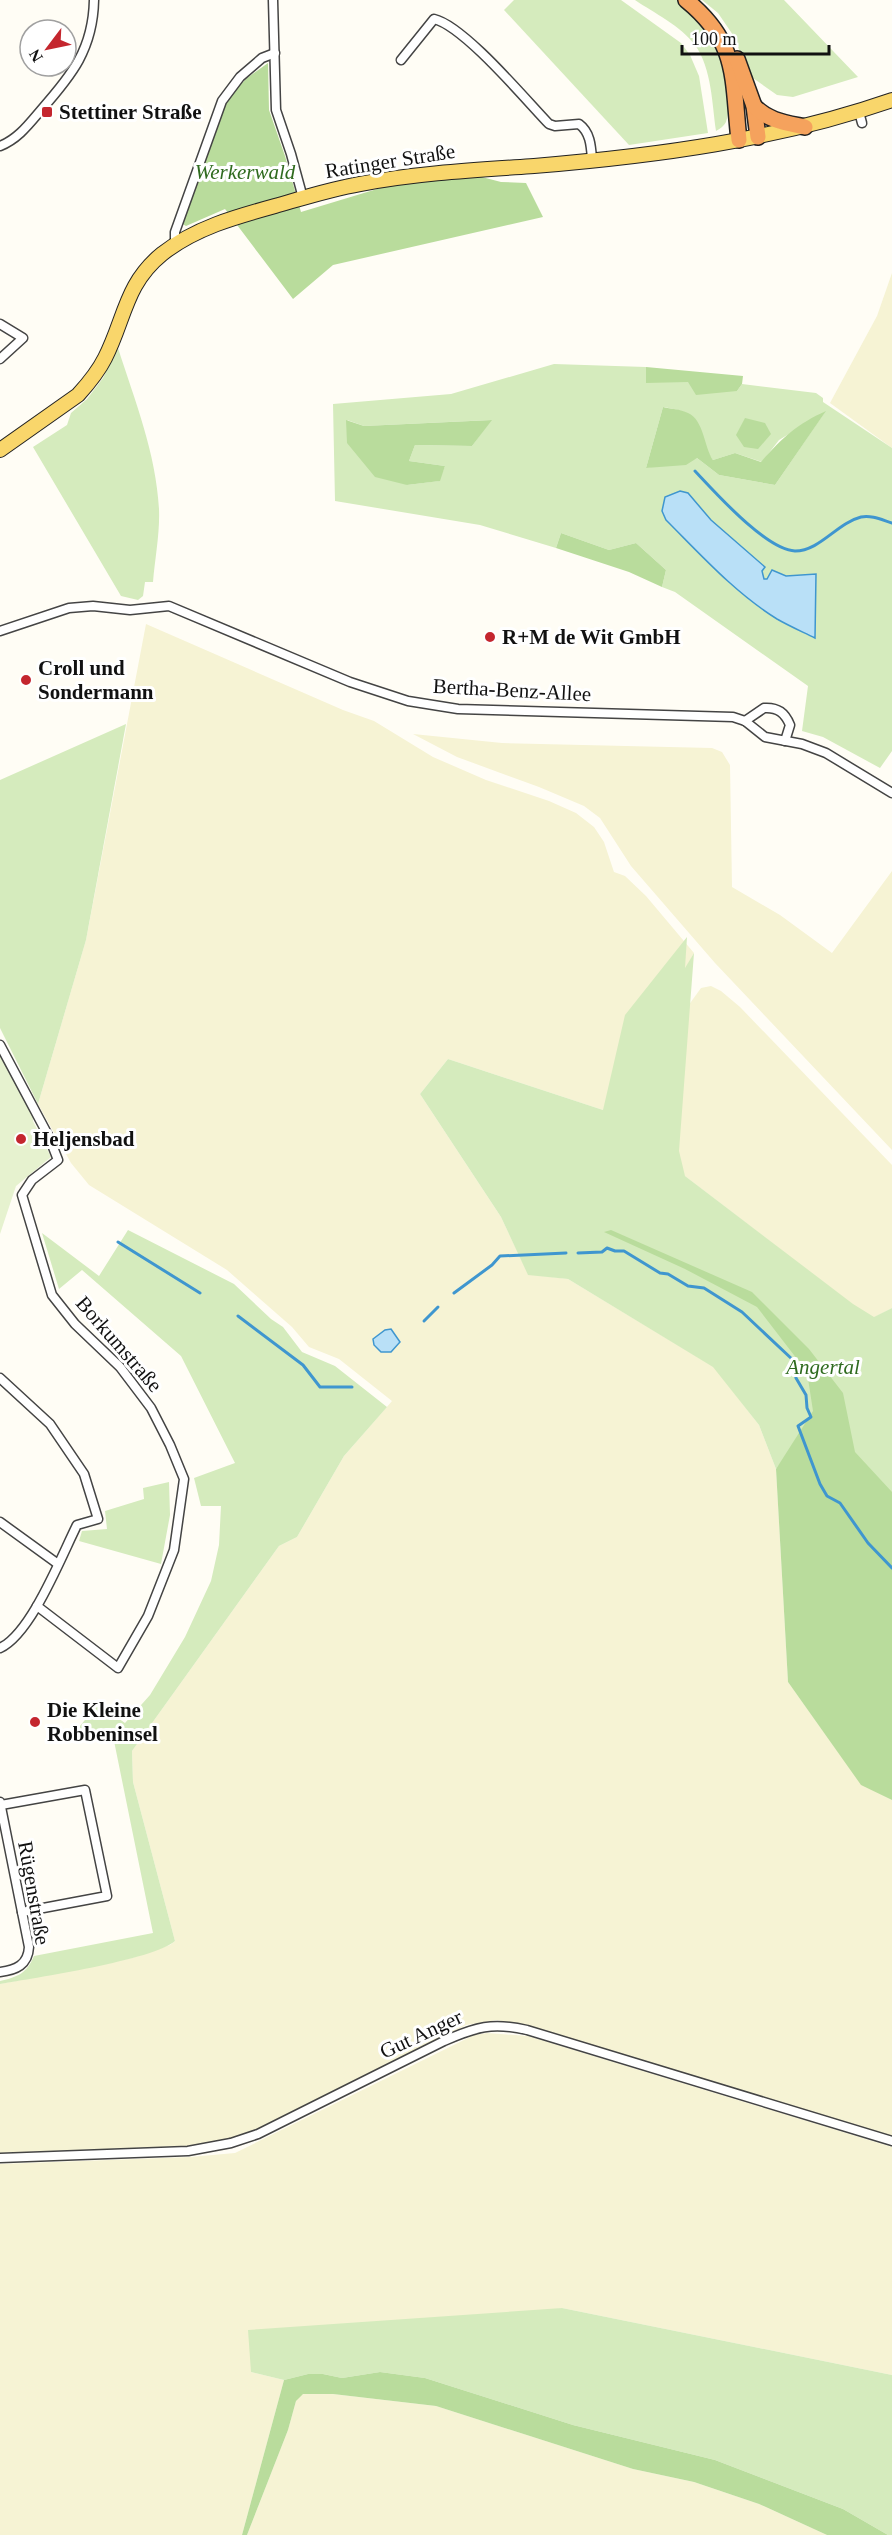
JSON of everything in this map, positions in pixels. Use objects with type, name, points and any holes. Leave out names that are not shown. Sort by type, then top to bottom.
[{"type":"highway","points":[[686,0],[712,24],[726,49],[735,91],[739,140]]},
{"type":"highway","points":[[694,0],[713,17],[734,52],[754,106],[758,137]]},
{"type":"highway","points":[[754,106],[763,115],[775,121],[805,127]]},
{"type":"main road","name":"Ratinger Straße","points":[[0,450],[66,406],[89,383],[105,358],[125,304],[136,282],[149,266],[175,244],[220,222],[359,184],[410,176],[592,159],[739,140],[861,117],[892,100]]},
{"type":"street","points":[[0,146],[20,134],[72,74],[86,44],[93,18],[94,0]]},
{"type":"street","points":[[273,0],[276,110],[303,198]]},
{"type":"street","points":[[400,60],[434,19],[446,21],[491,62],[549,124],[555,126],[579,124],[584,127],[590,143],[592,159]]},
{"type":"street","points":[[175,244],[175,232],[222,101],[240,77],[262,58],[275,53]]},
{"type":"street","points":[[0,324],[23,338],[0,359]]},
{"type":"street","name":"Bertha-Benz-Allee","points":[[0,631],[69,608],[101,606],[130,610],[160,606],[176,607],[350,682],[408,701],[437,706],[733,717],[745,721],[765,737],[826,753],[892,793]]},
{"type":"street","points":[[745,721],[764,708],[781,711],[787,716],[790,725],[784,741]]},
{"type":"street","name":"Borkumstraße","points":[[0,1045],[50,1137],[58,1160],[32,1180],[22,1195],[52,1295],[75,1324],[120,1367],[151,1408],[171,1445],[184,1479],[174,1550],[148,1616],[118,1668],[37,1606]]},
{"type":"street","points":[[0,1378],[50,1424],[84,1474],[98,1519],[77,1526],[37,1606],[19,1634],[0,1648]]},
{"type":"street","points":[[0,1522],[58,1564]]},
{"type":"street","points":[[0,1804],[86,1790],[107,1896],[22,1912]]},
{"type":"street","name":"Rügenstraße","points":[[0,1804],[29,1947],[27,1958],[15,1969],[0,1972]]},
{"type":"street","name":"Gut Anger","points":[[0,2158],[188,2151],[231,2144],[258,2134],[444,2041],[469,2030],[496,2025],[528,2030],[892,2140]]},
{"type":"shaded area","points":[[892,273],[892,448],[830,403],[877,316]]},
{"type":"shaded area","points":[[146,624],[343,710],[374,721],[433,757],[486,780],[549,801],[576,813],[594,827],[604,842],[614,872],[625,876],[646,896],[694,953],[606,1111],[448,1059],[420,1094],[501,1217],[528,1274],[568,1279],[714,1367],[759,1425],[776,1469],[788,1682],[861,1784],[892,1800],[892,2139],[529,2027],[497,2020],[466,2025],[307,2108],[230,2141],[187,2146],[0,2153],[0,1984],[132,1958],[170,1945],[175,1941],[133,1782],[132,1751],[279,1546],[297,1537],[344,1456],[392,1401],[339,1359],[309,1347],[292,1327],[227,1270],[89,1185],[71,1163],[38,1104],[86,940]]},
{"type":"shaded area","points":[[413,734],[502,743],[712,748],[722,752],[730,765],[732,887],[780,915],[832,953],[892,871],[892,1150],[715,963],[631,866],[600,818],[584,806],[457,757]]},
{"type":"shaded area","points":[[711,986],[721,991],[740,1007],[892,1165],[892,1308],[871,1319],[677,1170],[688,1006],[701,988]]},
{"type":"shaded area","points":[[487,2033],[528,2036],[892,2147],[892,2375],[562,2308],[251,2372],[284,2380],[242,2535],[0,2535],[0,2164],[190,2157],[235,2153],[474,2035]]},
{"type":"shaded area","points":[[302,2394],[333,2394],[436,2406],[633,2469],[694,2482],[759,2504],[827,2535],[247,2535],[288,2430],[296,2401]]},
{"type":"green space","points":[[514,0],[621,0],[681,43],[690,55],[699,76],[708,133],[629,145],[504,10]]},
{"type":"green space","points":[[635,0],[677,0],[696,14],[711,32],[724,72],[728,101],[726,122],[716,131],[708,76],[701,54],[689,38],[675,26]]},
{"type":"green space","points":[[702,0],[784,0],[858,77],[793,97],[777,95],[750,76],[733,35],[718,13]]},
{"type":"green space","name":"Werkerwald","points":[[268,63],[269,110],[301,212],[387,186],[478,176],[501,182],[526,183],[543,217],[333,265],[293,299],[225,209],[186,226],[181,223],[226,99],[247,78]]},
{"type":"green space","points":[[118,348],[149,447],[159,509],[153,582],[145,582],[143,596],[138,600],[121,596],[33,447],[67,425],[71,413],[87,399],[103,378]]},
{"type":"green space","points":[[554,364],[646,367],[647,382],[688,382],[737,391],[742,384],[816,393],[823,398],[823,402],[892,448],[892,751],[880,768],[823,737],[802,731],[808,686],[675,592],[662,587],[666,570],[636,543],[609,550],[561,533],[556,548],[480,525],[335,501],[333,404],[451,394]],"holes":[[[663,407],[678,410],[694,419],[713,460],[735,453],[762,462],[779,440],[825,412],[775,485],[719,475],[697,458],[646,468]],[[347,420],[364,426],[491,420],[472,446],[415,445],[409,461],[445,466],[439,481],[407,485]]]},
{"type":"green space","points":[[646,367],[743,376],[742,384],[737,391],[696,395],[688,382],[646,383]]},
{"type":"green space","points":[[663,407],[693,416],[701,428],[713,460],[735,453],[761,462],[790,432],[826,411],[775,485],[719,475],[697,458],[686,465],[646,468]]},
{"type":"green space","points":[[745,418],[765,423],[771,434],[758,449],[744,447],[736,435]]},
{"type":"green space","points":[[346,420],[364,426],[492,420],[472,446],[415,445],[409,461],[445,466],[440,481],[407,485],[375,477],[347,443]]},
{"type":"green space","points":[[561,533],[609,550],[636,543],[666,570],[662,587],[629,572],[556,548]]},
{"type":"green space","points":[[126,724],[86,940],[38,1104],[0,1028],[0,780]]},
{"type":"green space","name":"Angertal","points":[[687,937],[685,968],[694,953],[679,1151],[685,1176],[853,1304],[874,1317],[892,1308],[892,1767],[782,1461],[776,1469],[759,1425],[713,1367],[568,1279],[528,1275],[501,1217],[420,1094],[448,1059],[603,1110],[625,1015]]},
{"type":"green space","name":"Heljensbad","points":[[0,1052],[33,1112],[33,1121],[51,1157],[16,1186],[0,1234]]},
{"type":"green space","points":[[128,1230],[234,1284],[271,1319],[283,1327],[302,1352],[335,1366],[387,1407],[344,1456],[297,1537],[279,1546],[132,1751],[133,1782],[175,1941],[144,1955],[65,1973],[0,1984],[0,1981],[17,1976],[25,1970],[34,1956],[153,1933],[113,1736],[81,1740],[80,1726],[98,1704],[125,1723],[150,1695],[185,1637],[211,1581],[219,1545],[221,1506],[201,1506],[194,1478],[235,1463],[181,1356],[82,1270],[59,1289],[42,1233],[99,1276]]},
{"type":"green space","points":[[611,1230],[752,1292],[809,1349],[843,1393],[855,1452],[892,1492],[892,1800],[861,1785],[788,1682],[776,1469],[813,1411],[807,1372],[757,1307],[685,1269],[604,1232]]},
{"type":"green space","points":[[169,1482],[170,1515],[161,1564],[79,1541],[82,1531],[107,1529],[105,1511],[144,1499],[143,1488]]},
{"type":"green space","points":[[562,2308],[892,2375],[892,2535],[888,2535],[843,2509],[715,2460],[573,2425],[425,2378],[380,2372],[342,2378],[308,2374],[284,2380],[251,2372],[248,2330]]},
{"type":"green space","points":[[380,2372],[425,2378],[573,2425],[715,2460],[843,2509],[888,2535],[827,2535],[759,2504],[694,2482],[633,2469],[436,2406],[333,2394],[303,2394],[296,2401],[288,2430],[247,2535],[242,2535],[284,2380],[308,2374],[342,2378]]},
{"type":"water","points":[[680,491],[688,493],[711,520],[765,567],[762,571],[764,579],[767,579],[772,570],[786,576],[816,574],[815,638],[762,609],[719,573],[666,520],[662,511],[665,497]]},
{"type":"water","points":[[391,1329],[400,1342],[391,1352],[381,1352],[374,1345],[373,1339],[385,1330]]},
{"type":"waterway","points":[[695,471],[741,518],[756,531],[783,548],[795,551],[812,547],[852,520],[861,517],[873,517],[892,523]]},
{"type":"waterway","points":[[118,1242],[200,1293]]},
{"type":"waterway","points":[[578,1253],[602,1252],[607,1248],[624,1251],[660,1273],[668,1274],[688,1286],[704,1288],[742,1312],[793,1360],[796,1378],[806,1395],[807,1408],[811,1417],[798,1426],[820,1484],[827,1496],[840,1503],[868,1543],[892,1568]]},
{"type":"waterway","points":[[454,1293],[492,1265],[500,1256],[566,1253]]},
{"type":"waterway","points":[[424,1321],[438,1307]]},
{"type":"waterway","points":[[238,1316],[303,1365],[320,1387],[352,1387]]},
{"type":"place","name":"Stettiner Straße","points":[[47,112]]},
{"type":"place","name":"R+M de Wit GmbH","points":[[490,637]]},
{"type":"place","name":"Croll und Sondermann","points":[[26,680]]},
{"type":"place","name":"Heljensbad","points":[[21,1139]]},
{"type":"place","name":"Die Kleine Robbeninsel","points":[[35,1722]]}]
